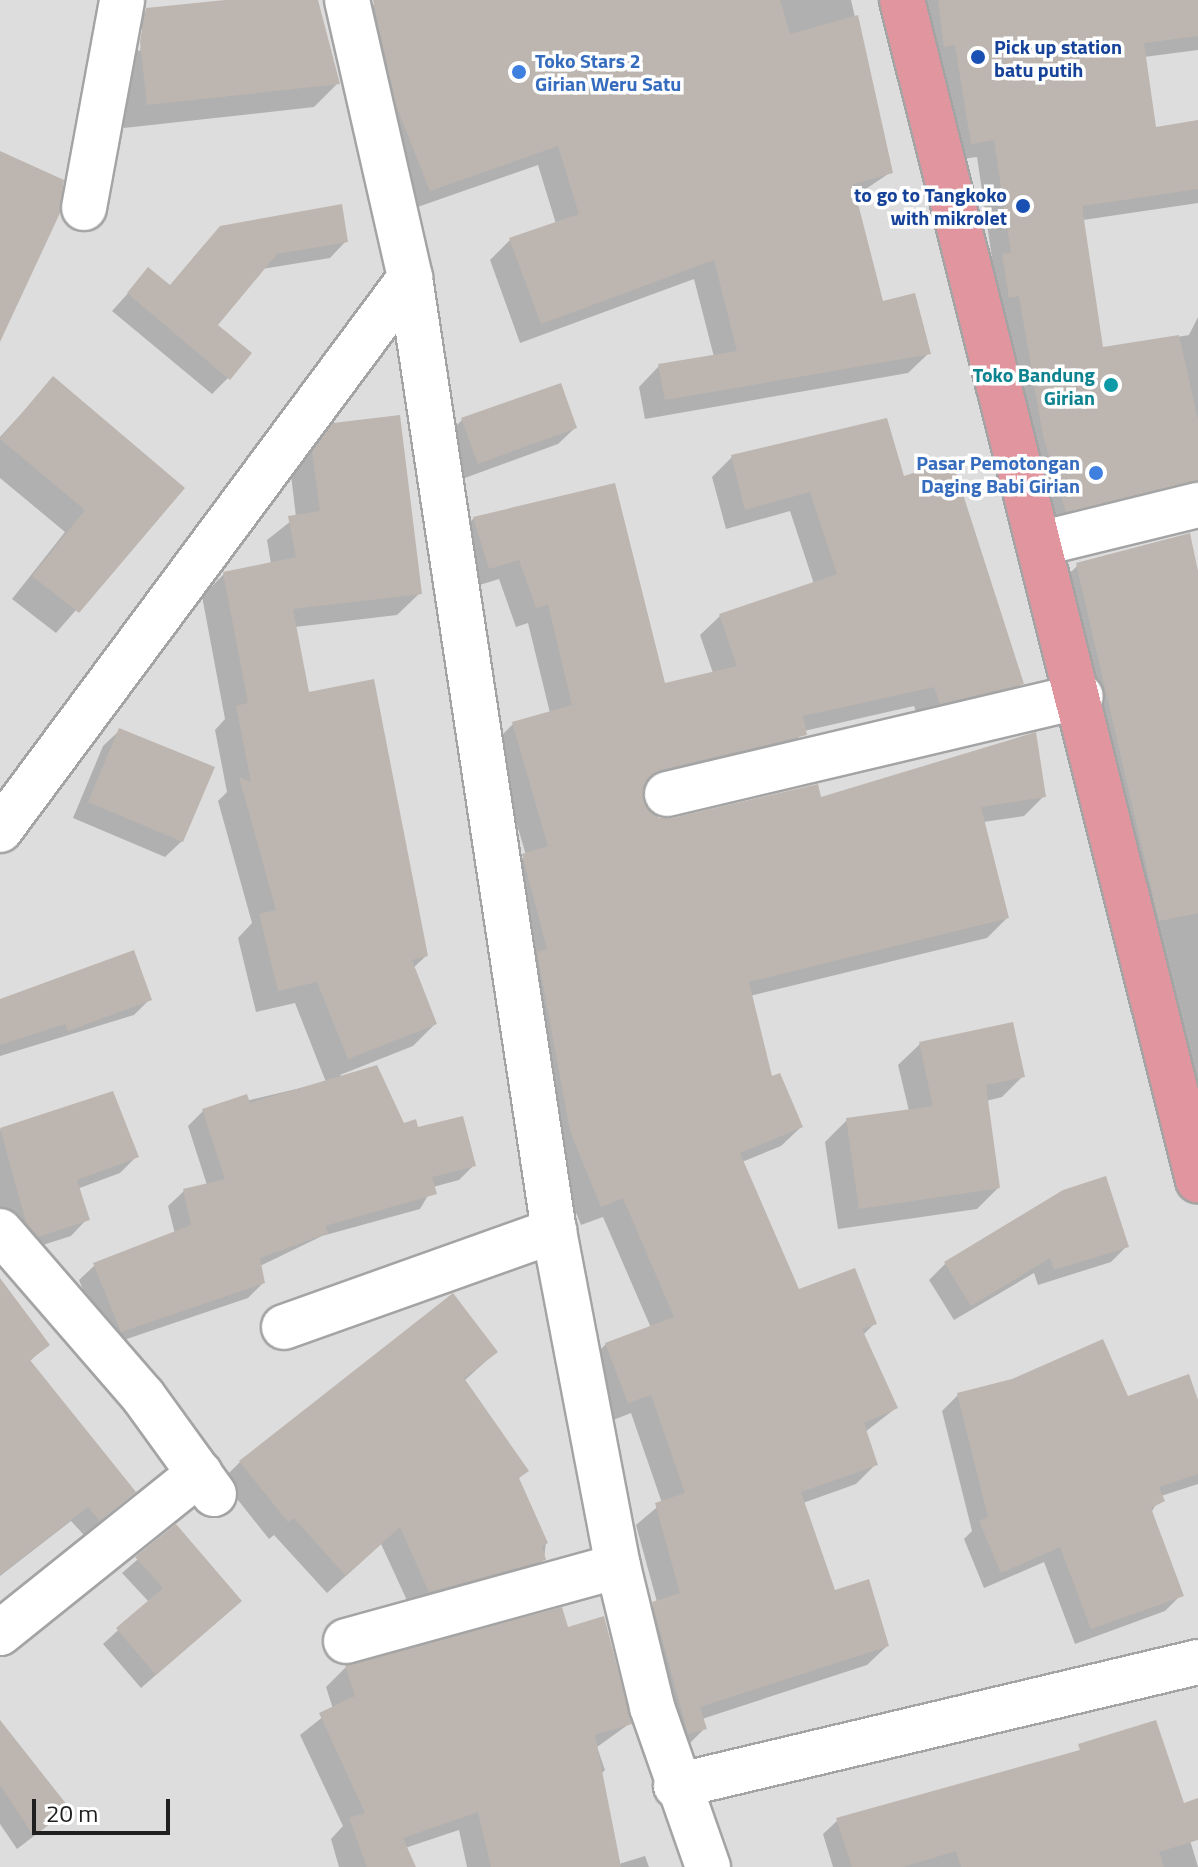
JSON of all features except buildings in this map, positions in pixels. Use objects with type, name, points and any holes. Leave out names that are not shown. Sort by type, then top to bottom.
[{"type":"highway","points":[[902,0],[1043,543],[1197,1171]]},
{"type":"street","points":[[84,208],[122,0]]},
{"type":"street","points":[[347,0],[410,278],[554,1231],[618,1566],[676,1786],[708,1867]]},
{"type":"street","points":[[0,830],[410,278]]},
{"type":"street","points":[[1043,543],[1198,505]]},
{"type":"street","points":[[667,794],[1081,696]]},
{"type":"street","points":[[0,1231],[53,1287],[207,1483],[0,1633]]},
{"type":"street","points":[[284,1327],[554,1231]]},
{"type":"street","points":[[346,1641],[618,1566]]},
{"type":"street","points":[[676,1786],[1198,1662]]},
{"type":"shaded area","points":[[0,0],[1198,0],[1198,1867],[0,1867]]},
{"type":"place","name":"Pick up station batu putih","points":[[978,57]]},
{"type":"place","name":"Toko Stars 2 Girian Weru Satu","points":[[519,72]]},
{"type":"place","name":"to go to Tangkoko with mikrolet","points":[[1023,206]]},
{"type":"place","name":"Toko Bandung Girian","points":[[1111,385]]},
{"type":"place","name":"Pasar Pemotongan Daging Babi Girian","points":[[1096,473]]}]
